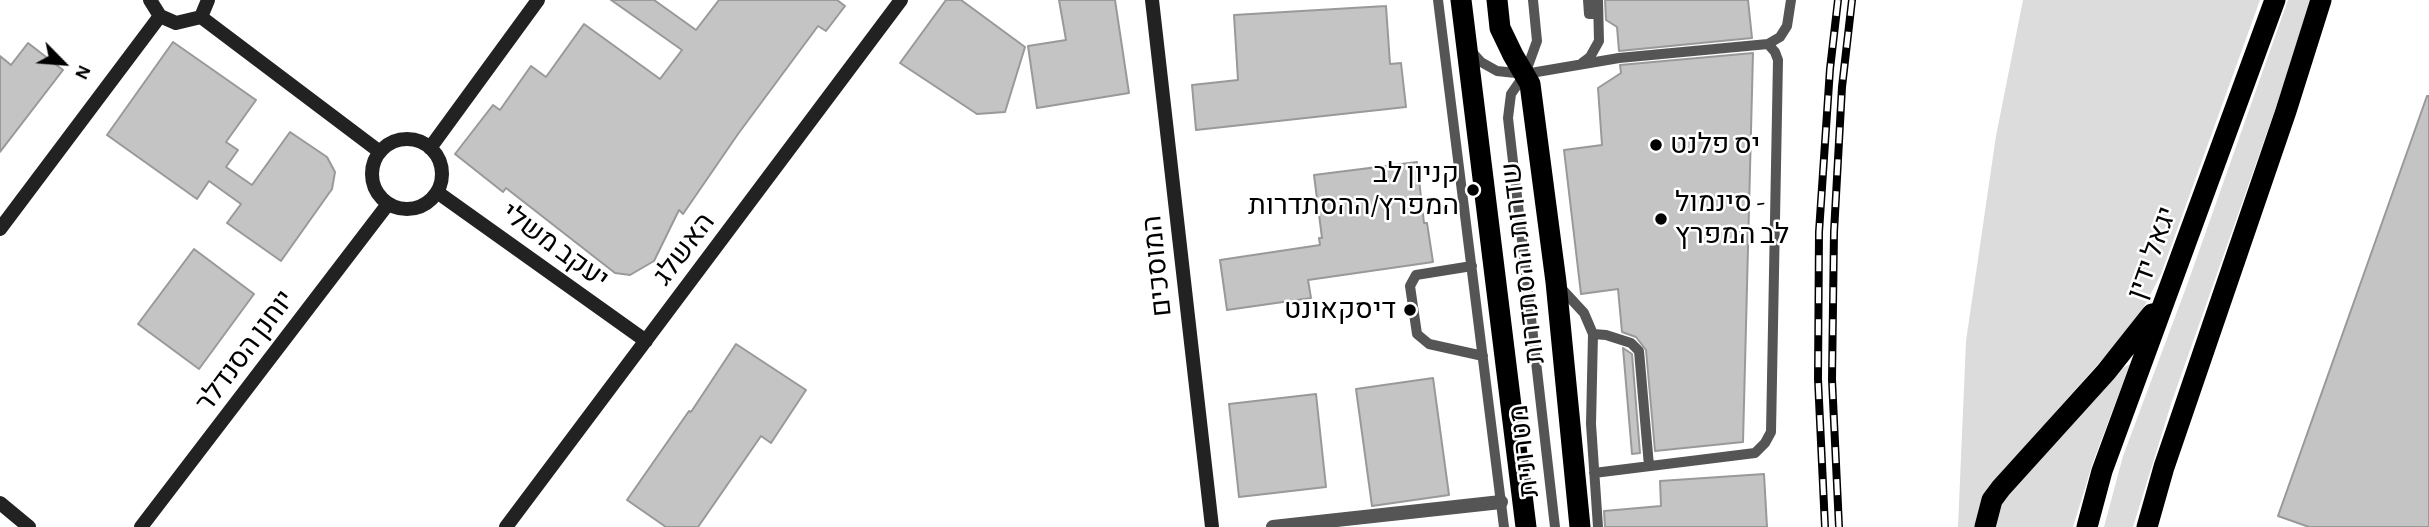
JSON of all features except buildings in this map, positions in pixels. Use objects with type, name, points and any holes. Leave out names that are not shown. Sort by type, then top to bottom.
[{"type":"highway","name":"שדרות ההסתדרות","points":[[1461,0],[1526,527]]},
{"type":"highway","name":"שדרות ההסתדרות","points":[[1497,0],[1500,28],[1530,84],[1556,282],[1580,527]]},
{"type":"highway","name":"יגאל ידין","points":[[2087,527],[2102,471],[2275,0]]},
{"type":"highway","points":[[2147,527],[2168,454],[2286,111],[2321,0]]},
{"type":"highway","points":[[1985,527],[1992,500],[2001,488],[2127,348],[2170,285]]},
{"type":"street","points":[[150,0],[160,16],[177,23],[201,17]]},
{"type":"street","points":[[201,17],[208,0]]},
{"type":"street","points":[[430,148],[538,0]]},
{"type":"street","name":"האשלג","points":[[506,527],[901,0]]},
{"type":"street","name":"המוסכים","points":[[1152,0],[1212,527]]},
{"type":"street","points":[[0,229],[160,16]]},
{"type":"street","points":[[201,17],[380,152]]},
{"type":"street","points":[[404,139],[423,143],[430,148],[442,174],[437,192],[426,204],[411,209],[388,204],[376,192],[372,175],[372,167],[380,152],[387,145],[404,139]]},
{"type":"street","name":"יעקב משלי","points":[[437,192],[646,341]]},
{"type":"street","name":"יוחנן הסנדלר","points":[[141,527],[388,204]]},
{"type":"street","points":[[1273,527],[1501,502]]},
{"type":"street","points":[[0,503],[29,527]]},
{"type":"lane","points":[[1438,0],[1504,527]]},
{"type":"lane","name":"מטרונית","points":[[1533,0],[1537,36],[1525,74],[1511,94],[1508,118],[1555,527]]},
{"type":"lane","points":[[1588,0],[1589,14],[1598,14]]},
{"type":"lane","points":[[1578,65],[1590,57],[1597,46],[1600,36],[1598,0]]},
{"type":"lane","points":[[1466,43],[1476,57],[1489,67],[1506,73],[1525,74],[1619,58],[1768,44],[1780,37],[1787,26],[1791,0]]},
{"type":"lane","points":[[1594,473],[1755,453],[1771,432],[1778,60],[1775,51],[1768,44]]},
{"type":"lane","points":[[1472,266],[1416,275],[1410,286],[1417,334],[1429,344],[1483,356]]},
{"type":"lane","points":[[1556,282],[1584,313],[1593,334],[1591,424],[1598,527]]},
{"type":"lane","points":[[1593,334],[1631,343],[1639,351],[1649,466]]},
{"type":"lane","points":[[1498,470],[1517,449]]},
{"type":"shaded area","points":[[2023,0],[2260,0],[2161,274],[2146,303],[2131,327],[2002,472],[1980,508],[1975,527],[1958,527],[1966,341],[1996,136]]},
{"type":"shaded area","points":[[2288,0],[2311,0],[2172,401],[2133,527],[2104,527],[2123,456]]},
{"type":"shaded area","points":[[2130,364],[2093,462],[2073,527],[1991,527],[2000,500],[2114,373]]},
{"type":"railway","points":[[1825,527],[1818,379],[1819,232],[1830,69],[1838,0]]},
{"type":"railway","points":[[1839,527],[1832,379],[1834,232],[1842,87],[1852,0]]},
{"type":"place","name":"יס פלנט","points":[[1656,145]]},
{"type":"place","name":"קניון לב המפרץ/ההסתדרות","points":[[1473,190]]},
{"type":"place","name":"סינמול - לב המפרץ","points":[[1661,219]]},
{"type":"place","name":"דיסקאונט","points":[[1410,310]]}]
